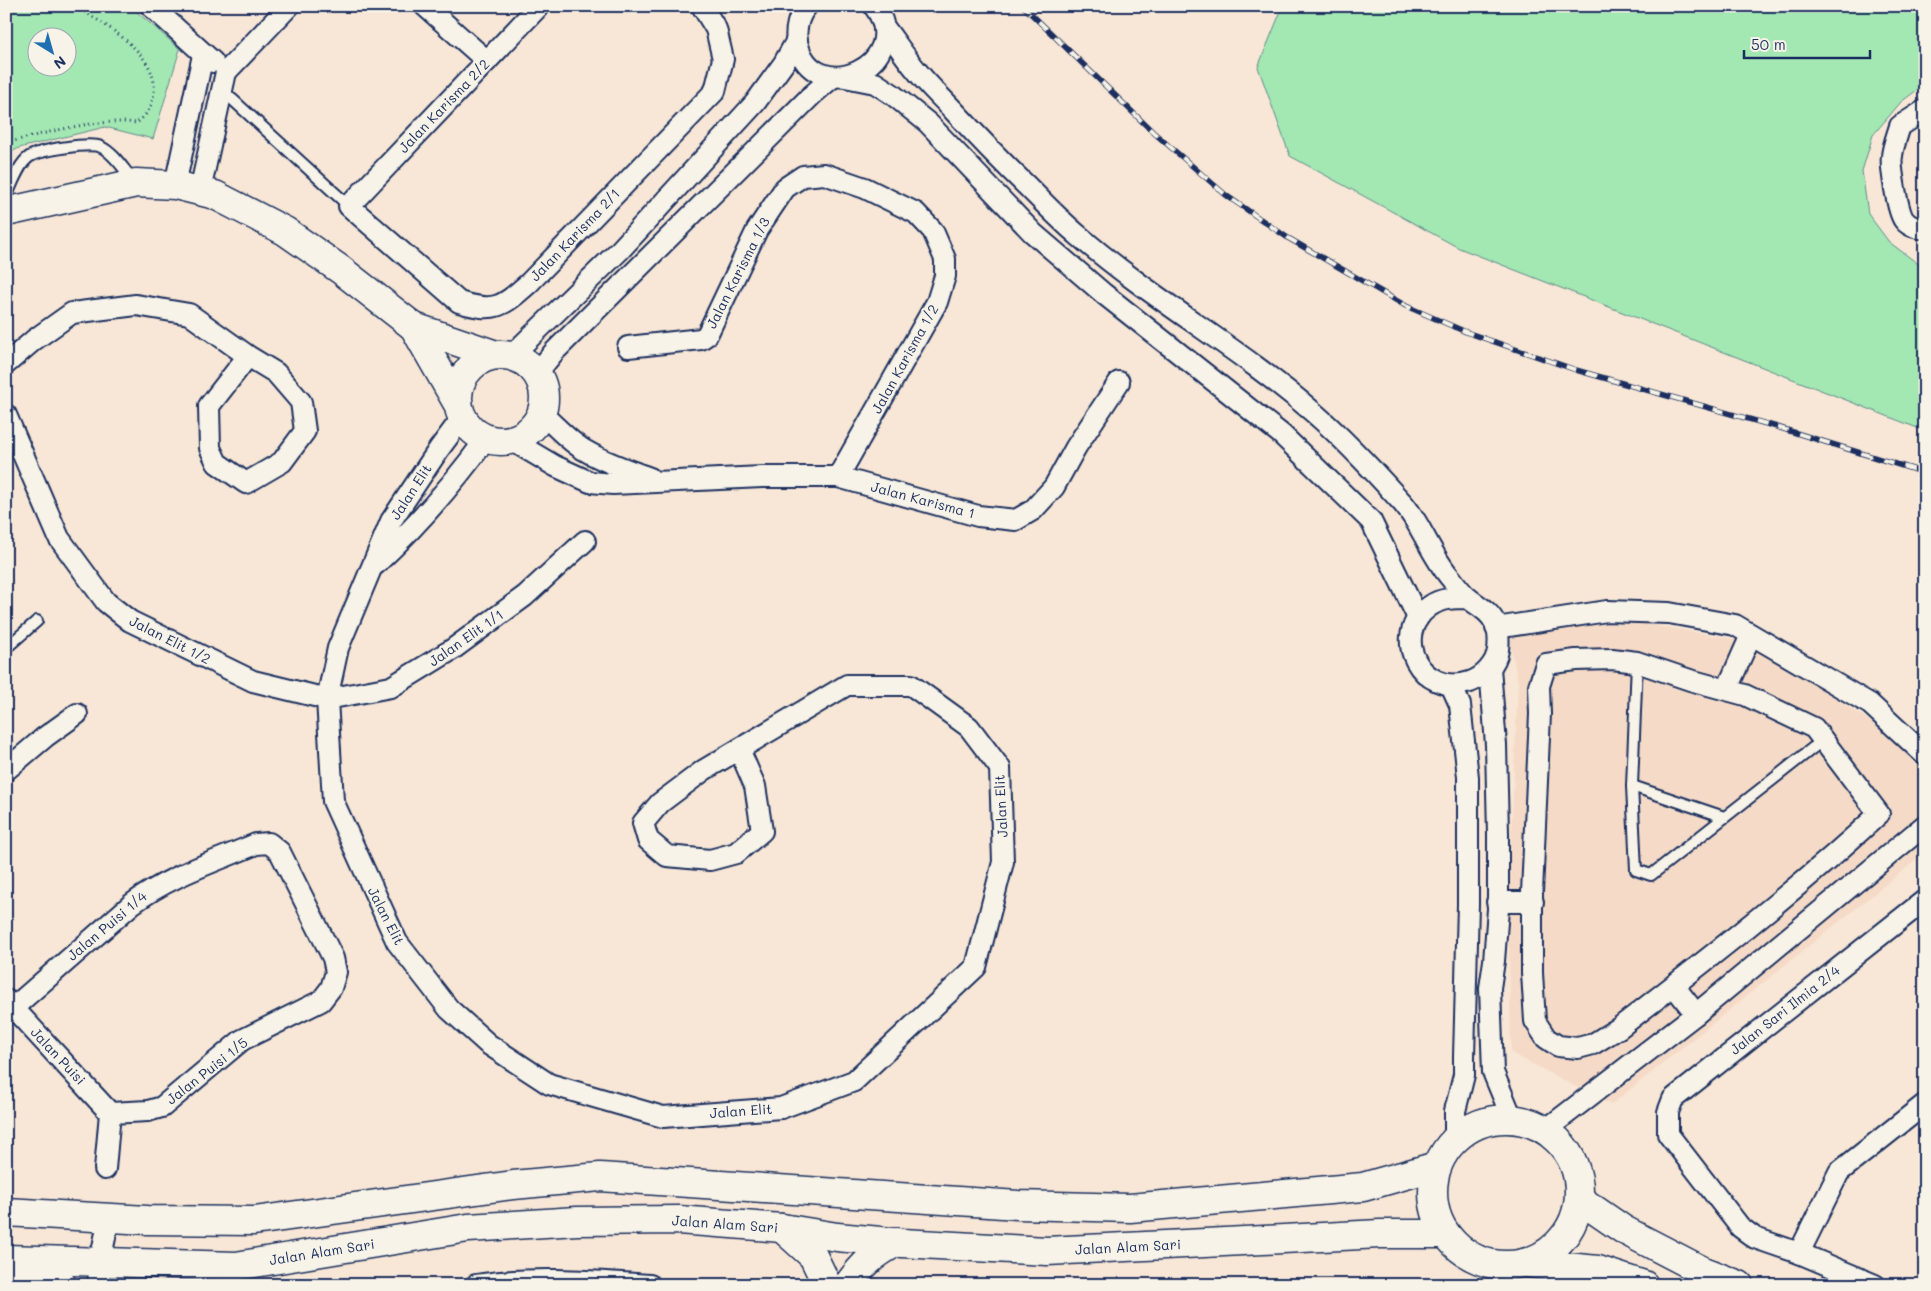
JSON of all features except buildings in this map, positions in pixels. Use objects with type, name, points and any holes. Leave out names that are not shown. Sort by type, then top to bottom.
[{"type":"street","points":[[151,6],[203,54],[224,81]]},
{"type":"street","points":[[187,188],[224,81],[290,6]]},
{"type":"street","points":[[425,6],[487,61]]},
{"type":"street","name":"Jalan Karisma 2/2","points":[[349,206],[539,6]]},
{"type":"street","name":"Jalan Karisma 2/1","points":[[349,206],[459,302],[477,308],[494,308],[510,300],[530,283],[715,91],[723,59],[716,29],[702,6]]},
{"type":"street","points":[[794,6],[801,53],[809,64],[820,72],[875,84],[892,94],[928,123],[1033,232],[1104,294],[1281,434],[1371,521],[1418,618]]},
{"type":"street","points":[[460,411],[458,393],[461,382],[475,363],[485,358],[504,355],[620,250],[755,103],[784,63],[797,33],[803,10],[807,6]]},
{"type":"street","points":[[537,373],[554,352],[812,95],[839,77],[862,71],[875,60],[883,44],[884,27],[880,13],[874,6]]},
{"type":"street","points":[[884,27],[917,71],[1002,162],[1078,235],[1151,294],[1225,344],[1313,412],[1363,460],[1405,505],[1446,573],[1467,598],[1486,610],[1494,621],[1499,635],[1498,652],[1490,668],[1477,680],[1460,685],[1435,681],[1424,673],[1416,662],[1412,649],[1412,634],[1418,618],[1431,606],[1447,599],[1467,598]]},
{"type":"street","points":[[187,188],[203,54]]},
{"type":"street","points":[[1925,110],[1900,126],[1891,158],[1896,194],[1903,219],[1911,226],[1920,229],[1925,228]]},
{"type":"street","name":"Jalan Karisma 1/2","points":[[803,176],[824,174],[865,188],[916,213],[933,231],[945,259],[945,276],[937,302],[838,477]]},
{"type":"street","name":"Jalan Karisma 1/3","points":[[628,347],[701,339],[707,335],[757,230],[785,188],[803,176]]},
{"type":"street","points":[[6,212],[136,184],[187,188],[215,195],[285,230],[341,270],[414,327],[521,360],[537,373],[544,393],[542,414],[530,431],[499,440],[472,431],[414,327]]},
{"type":"street","points":[[6,364],[34,340],[72,312],[136,304],[189,314],[248,356],[276,373],[301,402],[305,431],[282,462],[246,483],[217,463],[210,448],[209,406],[248,356]]},
{"type":"street","name":"Jalan Karisma 1","points":[[499,440],[590,482],[614,484],[762,477],[838,477],[978,516],[1016,520],[1033,510],[1054,486],[1076,447],[1119,382]]},
{"type":"street","name":"Jalan Elit","points":[[460,411],[439,449],[391,521],[338,648],[327,699],[334,801],[397,942],[449,1009],[488,1044],[549,1084],[663,1117],[781,1108],[854,1081],[976,967],[1003,862],[1000,768],[969,727],[911,685],[847,686],[739,749],[704,770],[660,803],[643,823],[648,840],[668,856],[710,860],[736,853],[762,831],[755,786],[739,749]]},
{"type":"street","name":"Jalan Karisma 1","points":[[542,414],[567,437],[585,450],[602,459],[657,481]]},
{"type":"street","name":"Jalan Elit 1/2","points":[[6,415],[59,538],[106,602],[130,622],[253,681],[327,699]]},
{"type":"street","name":"Jalan Elit","points":[[369,571],[410,532],[463,471],[499,440]]},
{"type":"street","name":"Jalan Elit 1/1","points":[[327,699],[391,687],[454,649],[525,596],[585,541]]},
{"type":"street","points":[[1496,628],[1607,611],[1670,613],[1735,626],[1870,704],[1925,755]]},
{"type":"street","points":[[1726,689],[1751,635]]},
{"type":"street","points":[[1612,659],[1637,662],[1690,680],[1726,689],[1745,694],[1814,728],[1879,814],[1835,855],[1778,903],[1619,1028],[1592,1044],[1578,1048],[1558,1046],[1546,1038],[1535,1021],[1532,973],[1540,714],[1539,686],[1546,664],[1576,660],[1612,659]]},
{"type":"street","points":[[1490,668],[1496,745],[1497,902],[1494,961],[1490,988],[1493,1072],[1512,1118]]},
{"type":"street","points":[[1451,685],[1460,705],[1468,777],[1468,904],[1464,1074],[1455,1111],[1456,1140]]},
{"type":"street","points":[[6,770],[45,737],[77,714]]},
{"type":"street","points":[[1548,1128],[1696,1014],[1925,825]]},
{"type":"street","name":"Jalan Puisi 1/4","points":[[8,1007],[150,890],[256,844],[268,842]]},
{"type":"street","name":"Jalan Puisi 1/5","points":[[110,1113],[148,1111],[162,1106],[242,1040],[321,1001],[331,988],[336,972],[333,958],[280,852],[268,842]]},
{"type":"street","name":"Jalan Sari Ilmia 2/4","points":[[1799,1253],[1754,1238],[1740,1227],[1668,1134],[1668,1112],[1673,1099],[1925,900]]},
{"type":"street","points":[[1497,902],[1533,902]]},
{"type":"street","points":[[1674,986],[1696,1014]]},
{"type":"street","name":"Jalan Puisi","points":[[8,1007],[110,1113]]},
{"type":"street","points":[[1876,1285],[1799,1253],[1839,1172],[1925,1104]]},
{"type":"street","points":[[105,1169],[110,1113]]},
{"type":"street","points":[[1524,1263],[1545,1254],[1562,1240],[1574,1221],[1580,1199],[1578,1176],[1570,1154],[1548,1128],[1512,1118],[1488,1120],[1466,1130],[1449,1146],[1437,1166],[1432,1189],[1435,1213],[1445,1234],[1461,1250],[1480,1261],[1502,1265],[1524,1263],[1598,1270],[1644,1285]]},
{"type":"street","points":[[6,1212],[147,1220],[254,1220],[513,1185],[600,1177],[1008,1205],[1130,1208],[1363,1187],[1437,1166]]},
{"type":"street","points":[[1580,1199],[1624,1230],[1703,1271],[1738,1285]]},
{"type":"street","points":[[99,1274],[109,1218]]},
{"type":"street","name":"Jalan Alam Sari","points":[[6,1259],[50,1259],[99,1274],[236,1266],[468,1228],[576,1221],[678,1220],[782,1228],[837,1237],[1047,1251],[1380,1234],[1445,1234]]},
{"type":"street","points":[[782,1228],[813,1256],[827,1285]]},
{"type":"street","points":[[848,1285],[861,1266],[885,1248],[897,1242]]},
{"type":"street","points":[[6,1263],[57,1278],[62,1285]]},
{"type":"street","points":[[135,1285],[150,1275],[236,1266]]},
{"type":"street","points":[[476,1285],[509,1282],[602,1282],[650,1285]]},
{"type":"lane","points":[[224,81],[349,206]]},
{"type":"lane","points":[[6,197],[24,162],[30,156],[88,145],[101,147],[113,157],[136,184]]},
{"type":"lane","points":[[6,648],[37,621]]},
{"type":"lane","points":[[1637,662],[1632,786],[1636,870],[1651,875],[1823,740]]},
{"type":"lane","points":[[1632,786],[1724,817]]},
{"type":"path","points":[[6,143],[59,129],[122,121],[137,123],[149,110],[155,93],[154,78],[147,63],[123,36],[75,6]]},
{"type":"shaded area","points":[[1628,621],[1748,641],[1925,757],[1925,853],[1611,1105],[1511,1053],[1508,903],[1518,682],[1508,635]]},
{"type":"green space","points":[[6,6],[130,6],[180,49],[153,139],[105,127],[19,148],[6,155]]},
{"type":"green space","points":[[1283,6],[1925,6],[1925,84],[1901,102],[1873,135],[1862,171],[1868,214],[1889,242],[1925,269],[1925,431],[1459,248],[1290,156],[1258,67]]},
{"type":"railway","points":[[1023,6],[1153,132],[1227,196],[1288,238],[1406,306],[1466,332],[1576,370],[1777,427],[1925,473]]}]
